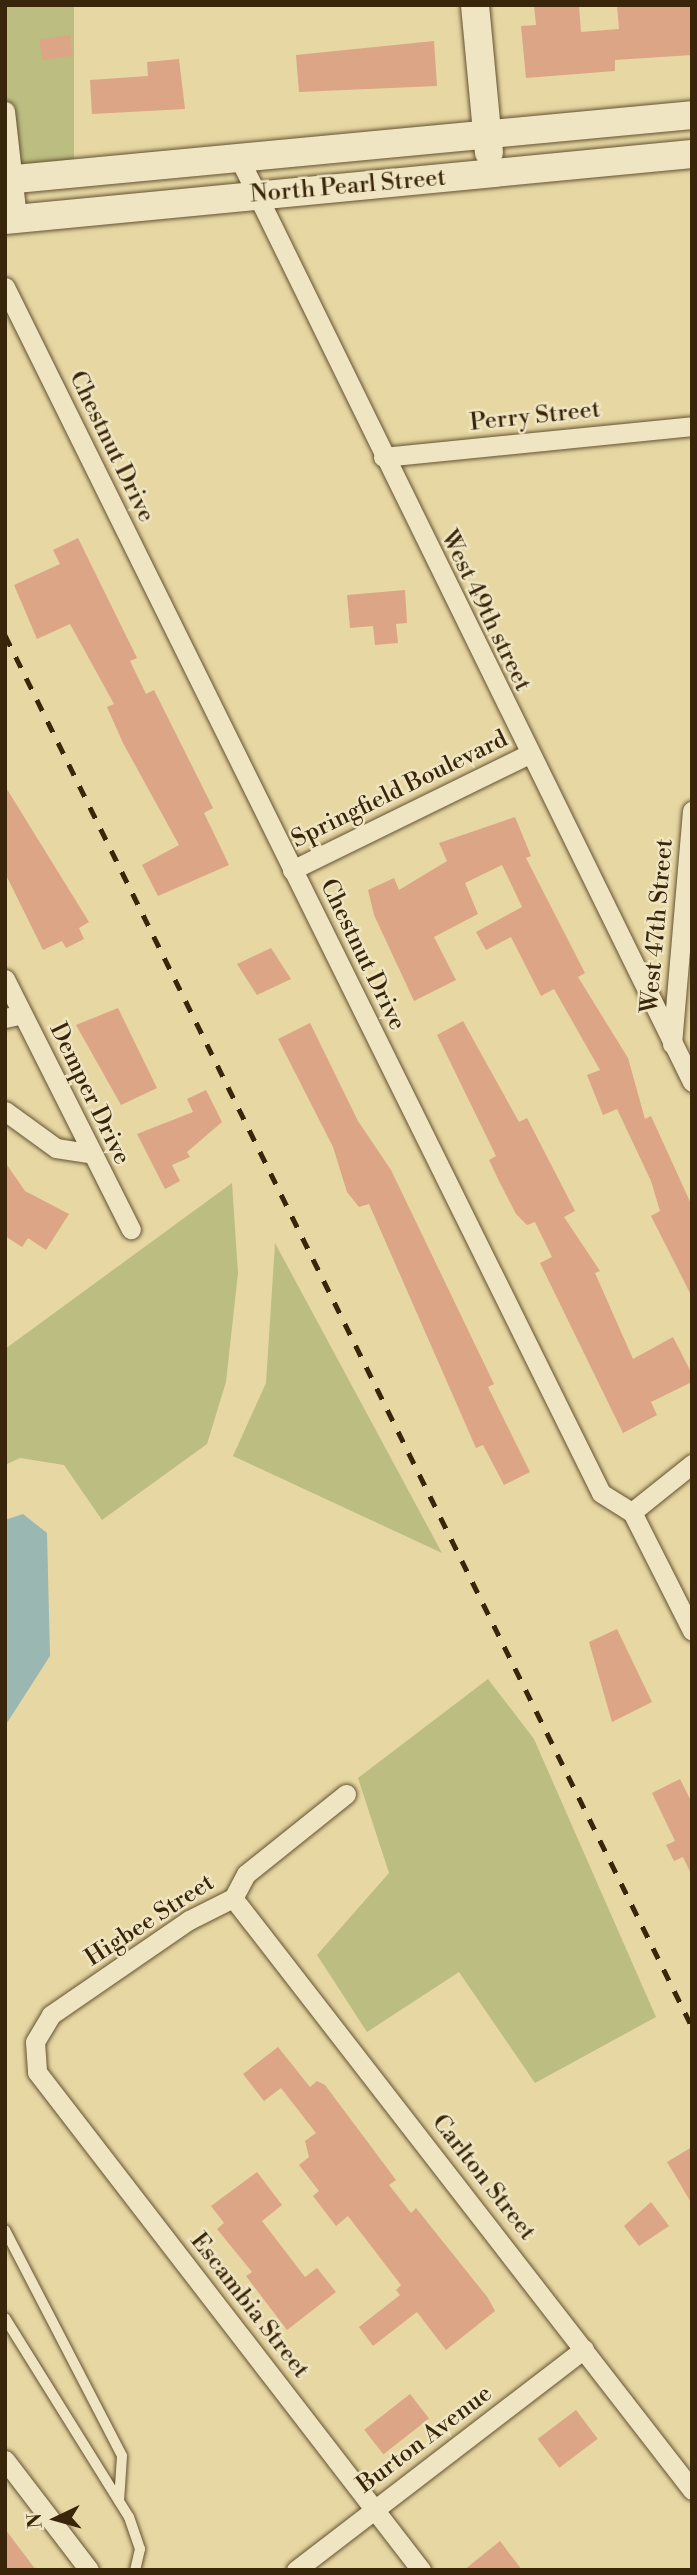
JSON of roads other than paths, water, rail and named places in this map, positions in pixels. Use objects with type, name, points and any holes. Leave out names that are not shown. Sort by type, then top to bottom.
[{"type":"street","points":[[475,5],[491,173]]},
{"type":"street","points":[[5,111],[11,219]]},
{"type":"street","name":"North Pearl Street","points":[[9,180],[692,115]]},
{"type":"street","name":"North Pearl Street","points":[[11,219],[692,154]]},
{"type":"street","name":"West 49th street","points":[[239,158],[254,196],[692,1082]]},
{"type":"street","name":"Chestnut Drive","points":[[5,287],[601,1493],[632,1512]]},
{"type":"street","name":"Perry Street","points":[[383,457],[692,426]]},
{"type":"street","name":"Springfield Boulevard","points":[[292,870],[529,754]]},
{"type":"street","name":"West 47th Street","points":[[673,1044],[690,867],[692,811]]},
{"type":"street","name":"Demper Drive","points":[[5,979],[14,1016],[131,1229]]},
{"type":"street","points":[[5,1111],[57,1148],[92,1154]]},
{"type":"street","points":[[692,1464],[632,1512],[692,1632]]},
{"type":"street","name":"Higbee Street","points":[[37,2072],[35,2042],[51,2015],[189,1920],[233,1898],[246,1874],[346,1794]]},
{"type":"street","name":"Carlton Street","points":[[233,1898],[692,2490]]},
{"type":"street","name":"Escambia Street","points":[[37,2072],[421,2570]]},
{"type":"street","name":"Burton Avenue","points":[[296,2570],[584,2349]]},
{"type":"street","points":[[5,2460],[89,2570]]},
{"type":"lane","points":[[5,2230],[122,2456],[119,2501]]},
{"type":"lane","points":[[5,2318],[137,2533],[135,2570]]},
{"type":"water","points":[[23,1514],[47,1533],[50,1656],[5,1726],[5,1520]]},
{"type":"railway","points":[[5,635],[692,2027]]}]
